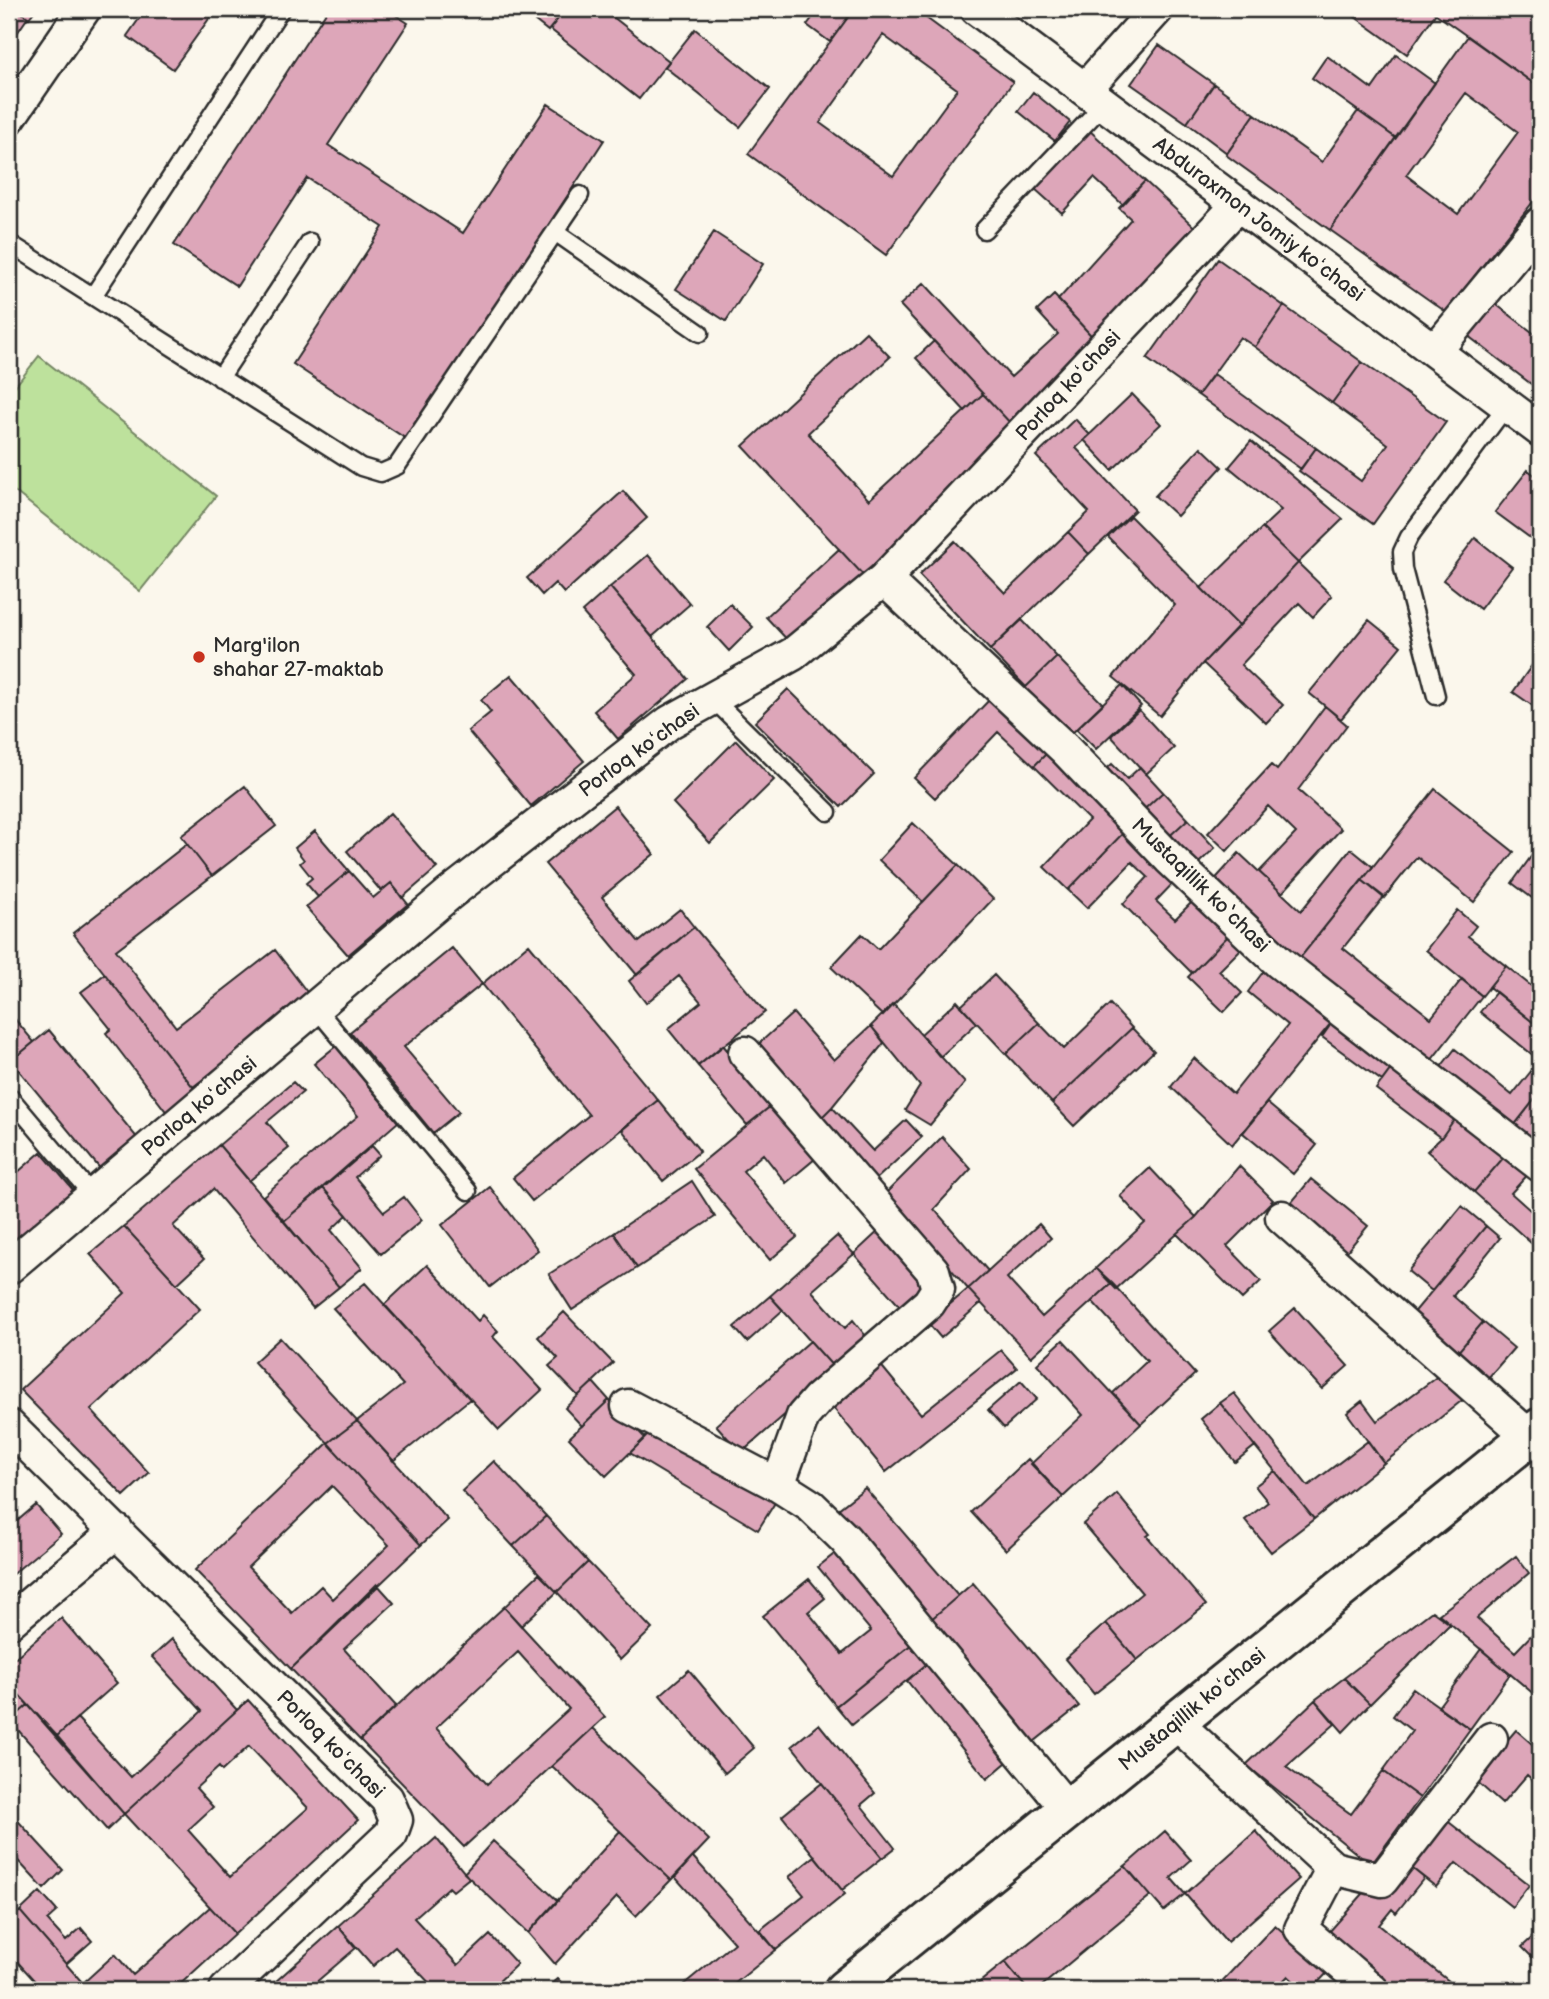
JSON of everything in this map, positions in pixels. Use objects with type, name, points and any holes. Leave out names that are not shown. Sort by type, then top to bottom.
[{"type":"main road","name":"Mustaqillik koʻchasi","points":[[844,1990],[1535,1432]]},
{"type":"street","points":[[10,115],[84,9]]},
{"type":"street","name":"Abduraxmon Jomiy koʻchasi","points":[[977,9],[1540,430]]},
{"type":"street","points":[[1095,96],[1157,9]]},
{"type":"street","name":"Porloq koʻchasi","points":[[9,1268],[449,894],[670,722],[793,653],[884,579],[1239,204]]},
{"type":"street","points":[[1435,351],[1540,224]]},
{"type":"street","name":"Mustaqillik ko‘chasi","points":[[884,579],[1064,748],[1169,858],[1279,962],[1540,1165]]},
{"type":"street","points":[[745,1053],[933,1271],[938,1289],[929,1303],[818,1399],[803,1416],[778,1485]]},
{"type":"street","points":[[1282,1217],[1535,1432]]},
{"type":"street","points":[[628,1406],[778,1485],[811,1506],[845,1539],[1068,1810]]},
{"type":"street","name":"Porloq koʻchasi","points":[[9,1426],[387,1799],[396,1820],[391,1834],[226,1990]]},
{"type":"street","points":[[9,1622],[117,1531]]},
{"type":"street","points":[[1175,1722],[1333,1868],[1382,1880],[1491,1739]]},
{"type":"street","points":[[1333,1868],[1301,1929],[1371,1990]]},
{"type":"lane","points":[[93,296],[281,9]]},
{"type":"lane","points":[[984,230],[1095,96]]},
{"type":"lane","points":[[9,243],[361,467],[381,473],[397,466],[580,195]]},
{"type":"lane","points":[[555,232],[700,334]]},
{"type":"lane","points":[[220,377],[310,242]]},
{"type":"lane","points":[[1436,696],[1402,569],[1402,552],[1409,537],[1507,405]]},
{"type":"lane","points":[[712,698],[828,812]]},
{"type":"lane","points":[[315,1007],[468,1191]]},
{"type":"lane","points":[[9,1096],[93,1196]]},
{"type":"green space","points":[[39,356],[216,496],[140,591],[9,487],[9,394]]},
{"type":"building","points":[[9,9],[16,9],[28,17],[9,45]]},
{"type":"building","points":[[16,9],[36,9],[29,18]]},
{"type":"building","points":[[146,9],[216,9],[173,69],[127,36]]},
{"type":"building","points":[[328,9],[386,9],[408,23],[328,145],[463,233],[548,104],[604,140],[408,440],[293,364],[383,227],[307,178],[237,286],[174,245]]},
{"type":"building","points":[[520,9],[566,9],[548,31]]},
{"type":"building","points":[[566,9],[603,9],[669,61],[639,99],[550,29]]},
{"type":"building","points":[[819,9],[854,9],[830,42],[807,25]]},
{"type":"building","points":[[854,9],[914,9],[1013,82],[886,255],[748,154]],"holes":[[[883,35],[957,89],[893,176],[820,123]]]},
{"type":"building","points":[[1344,9],[1429,9],[1436,13],[1407,54]]},
{"type":"building","points":[[1429,9],[1531,9],[1540,15],[1540,88]]},
{"type":"building","points":[[695,29],[770,89],[740,127],[665,67]]},
{"type":"building","points":[[1468,36],[1540,88],[1540,193],[1446,312],[1330,230]],"holes":[[[1466,93],[1518,132],[1458,214],[1406,175]]]},
{"type":"building","points":[[1159,45],[1214,84],[1187,123],[1131,84]]},
{"type":"building","points":[[1396,55],[1435,83],[1396,138],[1312,78],[1327,56],[1372,89]]},
{"type":"building","points":[[1214,84],[1255,114],[1227,153],[1187,123]]},
{"type":"building","points":[[1033,92],[1070,122],[1055,141],[1018,111]]},
{"type":"building","points":[[1358,111],[1396,138],[1330,230],[1226,155],[1255,114],[1322,162]]},
{"type":"building","points":[[1089,130],[1145,181],[1123,205],[1094,178],[1062,213],[1035,189]]},
{"type":"building","points":[[1145,181],[1202,234],[1100,345],[1058,300],[1131,219],[1119,208]]},
{"type":"building","points":[[714,232],[763,264],[726,321],[676,289]]},
{"type":"building","points":[[1218,259],[1284,306],[1255,347],[1240,337],[1198,395],[1147,359]]},
{"type":"building","points":[[924,283],[1011,377],[1058,334],[1037,311],[1054,295],[1100,345],[1013,426],[900,305]]},
{"type":"building","points":[[1489,299],[1540,338],[1540,380],[1535,387],[1463,332]]},
{"type":"building","points":[[1284,306],[1362,362],[1332,403],[1255,347]]},
{"type":"building","points":[[866,332],[890,357],[808,433],[869,500],[983,394],[1013,426],[865,577],[743,446]]},
{"type":"building","points":[[934,341],[983,394],[965,411],[916,358]]},
{"type":"building","points":[[1362,362],[1446,422],[1373,524],[1299,471],[1316,448],[1361,481],[1388,444],[1332,403]]},
{"type":"building","points":[[1214,374],[1316,448],[1301,469],[1198,395]]},
{"type":"building","points":[[1132,394],[1161,424],[1112,470],[1084,440]]},
{"type":"building","points":[[1075,419],[1090,435],[1076,448],[1135,510],[1089,554],[1068,532],[1089,512],[1036,456]]},
{"type":"building","points":[[1251,441],[1343,519],[1298,563],[1262,528],[1281,510],[1229,467]]},
{"type":"building","points":[[1201,447],[1222,467],[1177,516],[1155,496]]},
{"type":"building","points":[[1528,470],[1540,479],[1540,530],[1533,540],[1495,512]]},
{"type":"building","points":[[623,491],[647,518],[564,593],[555,583],[542,595],[527,578]]},
{"type":"building","points":[[1130,516],[1239,626],[1203,663],[1160,716],[1113,677],[1175,605],[1108,537]]},
{"type":"building","points":[[1262,528],[1298,563],[1239,626],[1201,588]]},
{"type":"building","points":[[1068,532],[1089,554],[990,650],[919,575],[955,541],[1005,593]]},
{"type":"building","points":[[1475,538],[1512,567],[1480,609],[1443,580]]},
{"type":"building","points":[[839,549],[865,577],[792,645],[766,617]]},
{"type":"building","points":[[648,555],[690,604],[652,637],[610,587]]},
{"type":"building","points":[[1298,563],[1332,596],[1313,617],[1299,603],[1241,665],[1283,705],[1266,723],[1203,663]]},
{"type":"building","points":[[610,587],[688,679],[618,739],[594,711],[636,674],[582,612]]},
{"type":"building","points":[[730,604],[753,627],[729,651],[707,627]]},
{"type":"building","points":[[1022,620],[1057,657],[1026,687],[990,650]]},
{"type":"building","points":[[1369,620],[1401,646],[1341,719],[1309,693]]},
{"type":"building","points":[[1540,654],[1540,711],[1513,692]]},
{"type":"building","points":[[1057,657],[1103,704],[1069,736],[1024,689]]},
{"type":"building","points":[[511,675],[584,761],[531,806],[468,731],[491,712],[481,700]]},
{"type":"building","points":[[1122,685],[1141,706],[1096,749],[1076,729]]},
{"type":"building","points":[[788,689],[874,774],[841,807],[755,722]]},
{"type":"building","points":[[992,697],[1048,752],[1034,766],[998,732],[935,798],[914,778]]},
{"type":"building","points":[[1325,706],[1347,725],[1298,790],[1341,829],[1282,893],[1259,872],[1296,833],[1268,806],[1227,851],[1208,833],[1271,765],[1277,770]]},
{"type":"building","points":[[1139,710],[1174,748],[1146,774],[1111,736]]},
{"type":"building","points":[[736,740],[774,780],[710,843],[673,803]]},
{"type":"building","points":[[1048,752],[1128,828],[1068,890],[1044,867],[1089,820],[1034,766]]},
{"type":"building","points":[[1112,764],[1127,779],[1140,767],[1163,792],[1137,816],[1099,776]]},
{"type":"building","points":[[245,786],[276,826],[212,876],[181,836]]},
{"type":"building","points":[[1435,789],[1514,852],[1474,902],[1417,857],[1384,898],[1362,880]]},
{"type":"building","points":[[1163,792],[1188,819],[1162,843],[1137,816]]},
{"type":"building","points":[[615,806],[654,854],[602,897],[639,942],[680,909],[694,927],[637,975],[545,864]]},
{"type":"building","points":[[390,813],[437,868],[402,898],[391,883],[381,891],[347,851]]},
{"type":"building","points":[[1188,819],[1215,848],[1189,872],[1162,843]]},
{"type":"building","points":[[913,823],[958,865],[923,902],[879,860]]},
{"type":"building","points":[[1128,828],[1179,877],[1156,901],[1175,919],[1198,896],[1234,930],[1192,973],[1123,904],[1148,877],[1132,862],[1087,908],[1068,890]]},
{"type":"building","points":[[315,831],[349,871],[318,897],[306,883],[312,878],[300,863],[304,860],[295,848]]},
{"type":"building","points":[[187,844],[212,876],[116,950],[176,1027],[275,950],[310,996],[193,1087],[73,933]]},
{"type":"building","points":[[1540,844],[1540,904],[1512,883]]},
{"type":"building","points":[[1351,849],[1373,867],[1296,963],[1209,886],[1239,853],[1301,911]]},
{"type":"building","points":[[958,865],[993,899],[883,1016],[831,967],[862,934],[878,949]]},
{"type":"building","points":[[349,871],[373,898],[391,883],[408,904],[348,955],[306,907]]},
{"type":"building","points":[[1362,880],[1384,897],[1343,948],[1431,1018],[1462,979],[1482,996],[1426,1067],[1296,963]]},
{"type":"building","points":[[1457,910],[1476,926],[1468,936],[1506,966],[1482,996],[1426,950]]},
{"type":"building","points":[[694,927],[765,1012],[698,1066],[668,1029],[701,1002],[679,976],[646,1003],[629,981]]},
{"type":"building","points":[[1234,930],[1247,943],[1219,971],[1242,993],[1224,1012],[1188,977]]},
{"type":"building","points":[[529,944],[658,1100],[532,1201],[513,1178],[589,1115],[482,984]]},
{"type":"building","points":[[452,948],[482,984],[404,1047],[459,1112],[433,1133],[350,1032]]},
{"type":"building","points":[[1506,966],[1540,993],[1540,1028],[1489,987]]},
{"type":"building","points":[[1266,968],[1336,1017],[1232,1145],[1171,1087],[1194,1058],[1233,1094],[1288,1025],[1248,992]]},
{"type":"building","points":[[105,974],[197,1092],[168,1114],[106,1033],[111,1029],[81,992]]},
{"type":"building","points":[[994,975],[1039,1023],[1006,1054],[961,1006]]},
{"type":"building","points":[[1496,992],[1540,1028],[1540,1061],[1480,1012]]},
{"type":"building","points":[[957,1001],[977,1023],[940,1057],[921,1034]]},
{"type":"building","points":[[893,1004],[965,1083],[930,1125],[905,1110],[920,1086],[871,1026]]},
{"type":"building","points":[[1110,1004],[1132,1028],[1052,1103],[1006,1054],[1039,1023],[1064,1049]]},
{"type":"building","points":[[9,1012],[34,1042],[11,1061],[9,1058]]},
{"type":"building","points":[[793,1013],[834,1060],[871,1026],[884,1043],[818,1121],[754,1048]]},
{"type":"building","points":[[1336,1017],[1396,1062],[1382,1081],[1322,1037]]},
{"type":"building","points":[[1132,1028],[1154,1051],[1074,1126],[1052,1103]]},
{"type":"building","points":[[49,1030],[139,1140],[102,1171],[11,1061]]},
{"type":"building","points":[[723,1045],[772,1105],[747,1125],[698,1066]]},
{"type":"building","points":[[336,1046],[398,1122],[284,1221],[263,1196],[358,1116],[314,1064]]},
{"type":"building","points":[[1455,1049],[1512,1095],[1540,1060],[1540,1093],[1509,1132],[1436,1073]]},
{"type":"building","points":[[1396,1062],[1461,1110],[1441,1138],[1376,1089]]},
{"type":"building","points":[[293,1082],[303,1092],[267,1122],[289,1148],[249,1181],[219,1145]]},
{"type":"building","points":[[658,1100],[700,1151],[663,1181],[622,1130]]},
{"type":"building","points":[[1534,1100],[1540,1104],[1540,1157],[1509,1132]]},
{"type":"building","points":[[1267,1103],[1317,1145],[1293,1174],[1243,1133]]},
{"type":"building","points":[[772,1105],[816,1158],[786,1183],[763,1154],[743,1171],[797,1237],[770,1260],[694,1169]]},
{"type":"building","points":[[832,1107],[873,1151],[906,1120],[922,1137],[872,1183],[818,1121]]},
{"type":"building","points":[[1461,1110],[1510,1150],[1474,1192],[1427,1151],[1441,1138]]},
{"type":"building","points":[[942,1137],[971,1169],[934,1209],[988,1271],[968,1289],[886,1193]]},
{"type":"building","points":[[219,1145],[339,1287],[313,1308],[213,1189],[173,1226],[204,1259],[177,1284],[124,1226]]},
{"type":"building","points":[[372,1146],[380,1155],[355,1177],[384,1212],[404,1197],[422,1220],[381,1254],[323,1188]]},
{"type":"building","points":[[1510,1150],[1532,1170],[1511,1193],[1540,1219],[1540,1251],[1474,1192]]},
{"type":"building","points":[[41,1152],[74,1191],[9,1246],[9,1180]]},
{"type":"building","points":[[1239,1166],[1273,1200],[1227,1246],[1261,1281],[1242,1299],[1177,1234],[1196,1217]]},
{"type":"building","points":[[1150,1168],[1196,1217],[1116,1289],[1096,1268],[1145,1223],[1120,1196]]},
{"type":"building","points":[[1311,1179],[1368,1226],[1342,1257],[1285,1210]]},
{"type":"building","points":[[692,1181],[715,1217],[637,1268],[614,1233]]},
{"type":"building","points":[[490,1187],[538,1250],[490,1287],[442,1225]]},
{"type":"building","points":[[323,1188],[347,1215],[331,1230],[362,1268],[339,1287],[284,1221]]},
{"type":"building","points":[[1462,1206],[1486,1226],[1432,1291],[1408,1271]]},
{"type":"building","points":[[1039,1224],[1051,1238],[1007,1278],[1042,1317],[1096,1268],[1112,1283],[1031,1357],[968,1289]]},
{"type":"building","points":[[124,1226],[200,1309],[91,1410],[149,1473],[124,1496],[20,1390],[125,1293],[90,1254]]},
{"type":"building","points":[[1486,1226],[1500,1238],[1453,1296],[1483,1322],[1457,1353],[1412,1315]]},
{"type":"building","points":[[882,1228],[932,1285],[903,1310],[854,1254]]},
{"type":"building","points":[[614,1233],[637,1268],[572,1310],[549,1274]]},
{"type":"building","points":[[837,1236],[854,1254],[812,1291],[845,1328],[853,1320],[869,1340],[836,1370],[770,1296]]},
{"type":"building","points":[[427,1265],[478,1321],[483,1315],[498,1331],[493,1337],[542,1390],[499,1430],[384,1305]]},
{"type":"building","points":[[365,1283],[470,1399],[393,1461],[357,1421],[403,1385],[333,1308]]},
{"type":"building","points":[[1112,1283],[1195,1374],[1141,1424],[1113,1393],[1147,1361],[1092,1301]]},
{"type":"building","points":[[968,1289],[981,1303],[941,1338],[928,1323]]},
{"type":"building","points":[[770,1296],[783,1310],[747,1342],[734,1327]]},
{"type":"building","points":[[1295,1308],[1348,1366],[1322,1389],[1269,1331]]},
{"type":"building","points":[[564,1312],[613,1363],[578,1396],[549,1366],[558,1358],[538,1337]]},
{"type":"building","points":[[1483,1322],[1514,1348],[1488,1378],[1457,1353]]},
{"type":"building","points":[[280,1338],[357,1421],[328,1443],[254,1362]]},
{"type":"building","points":[[1063,1340],[1141,1424],[1063,1497],[1031,1464],[1083,1415],[1037,1364]]},
{"type":"building","points":[[810,1341],[836,1370],[741,1453],[716,1425]]},
{"type":"building","points":[[1001,1350],[1017,1368],[886,1472],[830,1404],[879,1363],[921,1414]]},
{"type":"building","points":[[1446,1370],[1470,1394],[1384,1463],[1347,1413],[1362,1401],[1377,1421]]},
{"type":"building","points":[[1021,1381],[1037,1399],[1004,1428],[988,1410]]},
{"type":"building","points":[[593,1382],[609,1400],[582,1426],[565,1408]]},
{"type":"building","points":[[1234,1393],[1308,1486],[1368,1441],[1384,1463],[1314,1519],[1220,1403]]},
{"type":"building","points":[[609,1400],[645,1438],[606,1476],[569,1438]]},
{"type":"building","points":[[1220,1403],[1255,1446],[1235,1462],[1201,1419]]},
{"type":"building","points":[[357,1421],[448,1520],[421,1545],[328,1443]]},
{"type":"building","points":[[654,1429],[776,1501],[758,1530],[630,1453]]},
{"type":"building","points":[[328,1443],[421,1545],[291,1669],[195,1570]],"holes":[[[332,1486],[389,1545],[333,1599],[321,1586],[292,1613],[248,1567]]]},
{"type":"building","points":[[1028,1459],[1063,1497],[1006,1550],[971,1512]]},
{"type":"building","points":[[494,1461],[546,1516],[513,1546],[462,1491]]},
{"type":"building","points":[[1275,1471],[1314,1519],[1271,1552],[1245,1520],[1268,1502],[1255,1486]]},
{"type":"building","points":[[865,1488],[958,1596],[929,1621],[837,1510]]},
{"type":"building","points":[[1117,1494],[1150,1534],[1147,1536],[1206,1605],[1137,1660],[1106,1623],[1142,1593],[1083,1524]]},
{"type":"building","points":[[36,1505],[61,1534],[9,1577],[9,1528]]},
{"type":"building","points":[[546,1516],[588,1562],[557,1592],[513,1546]]},
{"type":"building","points":[[843,1547],[918,1639],[836,1706],[763,1616],[809,1579],[825,1598],[808,1612],[842,1654],[871,1631],[818,1567]]},
{"type":"building","points":[[1516,1556],[1529,1573],[1477,1618],[1515,1652],[1540,1626],[1540,1689],[1535,1695],[1439,1614]]},
{"type":"building","points":[[588,1562],[652,1629],[620,1660],[557,1592]]},
{"type":"building","points":[[539,1574],[557,1592],[521,1626],[504,1607]]},
{"type":"building","points":[[973,1583],[1079,1706],[1030,1745],[929,1621]]},
{"type":"building","points":[[377,1584],[394,1603],[344,1649],[396,1706],[360,1740],[291,1669]]},
{"type":"building","points":[[504,1607],[605,1717],[464,1847],[360,1740]],"holes":[[[518,1652],[569,1709],[487,1784],[436,1728]]]},
{"type":"building","points":[[1432,1611],[1450,1624],[1370,1704],[1344,1678]]},
{"type":"building","points":[[61,1618],[117,1683],[57,1736],[9,1684],[9,1663]]},
{"type":"building","points":[[1106,1623],[1137,1660],[1094,1694],[1065,1659]]},
{"type":"building","points":[[172,1639],[237,1710],[124,1814],[57,1736],[77,1718],[131,1777],[202,1711],[152,1657]]},
{"type":"building","points":[[918,1639],[934,1658],[852,1725],[836,1706]]},
{"type":"building","points":[[1481,1649],[1510,1674],[1470,1729],[1438,1707]]},
{"type":"building","points":[[934,1658],[1014,1756],[987,1779],[907,1681]]},
{"type":"building","points":[[689,1670],[754,1748],[725,1773],[660,1695]]},
{"type":"building","points":[[1344,1678],[1370,1704],[1343,1732],[1315,1700]]},
{"type":"building","points":[[9,1684],[28,1705],[9,1722]]},
{"type":"building","points":[[1413,1688],[1470,1729],[1420,1798],[1383,1771],[1412,1731],[1393,1716]]},
{"type":"building","points":[[248,1700],[358,1820],[235,1934],[124,1814]],"holes":[[[249,1746],[308,1808],[230,1877],[188,1830],[213,1807],[196,1788],[219,1767],[222,1771]]]},
{"type":"building","points":[[1315,1700],[1335,1724],[1286,1767],[1351,1814],[1383,1771],[1420,1798],[1371,1865],[1246,1765]]},
{"type":"building","points":[[28,1705],[124,1814],[107,1830],[10,1721]]},
{"type":"building","points":[[819,1724],[875,1793],[861,1805],[895,1848],[882,1858],[792,1746]]},
{"type":"building","points":[[593,1728],[709,1840],[671,1880],[552,1766]]},
{"type":"building","points":[[1516,1730],[1540,1751],[1540,1787],[1527,1775],[1502,1804],[1474,1779]]},
{"type":"building","points":[[822,1783],[882,1858],[842,1890],[782,1816]]},
{"type":"building","points":[[9,1811],[63,1870],[44,1889],[9,1851]]},
{"type":"building","points":[[1445,1819],[1529,1885],[1512,1907],[1456,1863],[1436,1887],[1408,1865]]},
{"type":"building","points":[[620,1831],[671,1880],[636,1916],[617,1897],[555,1964],[528,1933]]},
{"type":"building","points":[[1165,1831],[1191,1860],[1171,1878],[1185,1894],[1164,1911],[1125,1866]]},
{"type":"building","points":[[1256,1831],[1299,1879],[1227,1942],[1185,1894]]},
{"type":"building","points":[[436,1838],[469,1878],[453,1891],[449,1887],[414,1918],[458,1965],[490,1935],[517,1964],[490,1990],[436,1990],[395,1947],[373,1966],[338,1926]]},
{"type":"building","points":[[493,1841],[558,1901],[528,1933],[464,1873]]},
{"type":"building","points":[[815,1856],[845,1894],[776,1950],[760,1930],[804,1895],[789,1877]]},
{"type":"building","points":[[693,1857],[776,1950],[727,1990],[677,1990],[734,1943],[675,1877]]},
{"type":"building","points":[[1408,1865],[1424,1878],[1396,1913],[1392,1909],[1379,1925],[1460,1990],[1392,1990],[1355,1960],[1329,1932],[1370,1886],[1382,1897]]},
{"type":"building","points":[[1125,1866],[1150,1896],[1037,1990],[1028,1990],[1005,1962]]},
{"type":"building","points":[[40,1892],[57,1911],[47,1920],[66,1941],[81,1928],[92,1941],[66,1964],[20,1911]]},
{"type":"building","points":[[210,1907],[235,1934],[174,1990],[89,1990],[83,1983],[115,1954],[133,1975]]},
{"type":"building","points":[[20,1911],[89,1990],[43,1990],[13,1957],[9,1961],[9,1921]]},
{"type":"building","points":[[1275,1925],[1328,1972],[1311,1990],[1303,1990],[1288,1976],[1274,1990],[1214,1990]]},
{"type":"building","points":[[338,1926],[356,1948],[307,1990],[266,1990]]},
{"type":"building","points":[[1540,1930],[1540,1965],[1522,1947]]},
{"type":"building","points":[[1005,1962],[1028,1990],[970,1990]]},
{"type":"building","points":[[558,1979],[568,1990],[545,1990]]},
{"type":"building","points":[[1338,1981],[1347,1990],[1329,1990]]},
{"type":"place","name":"Marg'ilon shahar 27-maktab","points":[[199,657]]}]
